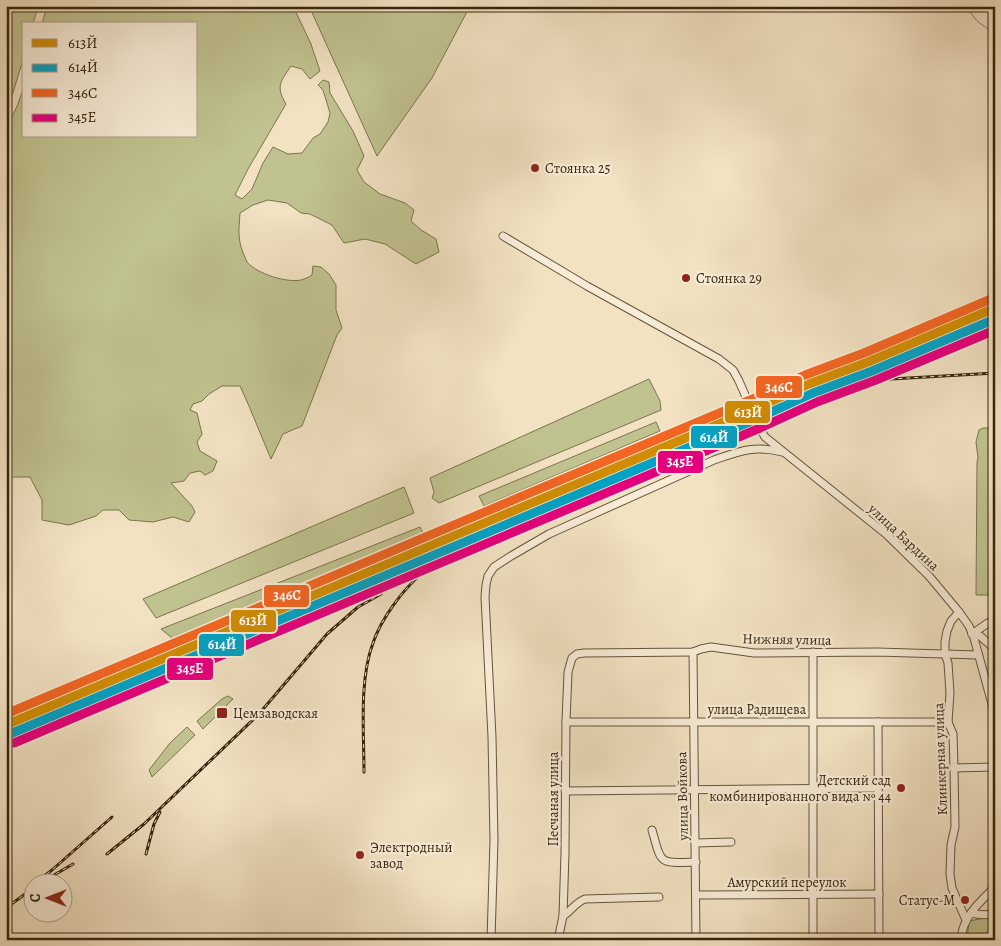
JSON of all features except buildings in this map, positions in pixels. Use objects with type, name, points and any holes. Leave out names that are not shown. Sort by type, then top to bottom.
[{"type":"street","name":"улица Бардина","points":[[503,236],[587,286],[719,359],[733,370],[765,437],[886,534],[929,576],[959,612],[972,634],[980,636],[995,650]]},
{"type":"street","points":[[491,940],[494,840],[492,737],[485,597],[488,576],[494,567],[548,534],[714,460],[752,448],[770,449],[784,453]]},
{"type":"street","name":"Клинкерная улица","points":[[959,612],[951,621],[947,631],[945,654],[948,663],[950,693],[948,722],[953,734],[954,768],[955,827],[951,845],[950,874],[952,888],[966,920]]},
{"type":"street","points":[[995,620],[972,634],[995,715]]},
{"type":"street","name":"Нижняя улица","points":[[572,658],[584,653],[693,652],[711,647],[754,653],[978,654]]},
{"type":"street","name":"улица Войкова","points":[[693,652],[696,940]]},
{"type":"street","points":[[813,652],[813,940]]},
{"type":"street","name":"Песчаная улица","points":[[558,940],[563,916],[566,722],[568,672],[572,658]]},
{"type":"street","name":"улица Радищева","points":[[566,722],[948,722]]},
{"type":"street","points":[[878,722],[879,940]]},
{"type":"street","points":[[954,768],[995,767]]},
{"type":"street","points":[[565,791],[878,788]]},
{"type":"street","points":[[652,830],[659,856],[663,860],[667,862],[696,862]]},
{"type":"street","points":[[695,844],[731,842]]},
{"type":"street","points":[[961,940],[961,933],[966,920],[995,887]]},
{"type":"street","name":"Амурский переулок","points":[[696,895],[878,894]]},
{"type":"street","points":[[563,916],[578,901],[585,899],[659,897]]},
{"type":"street","points":[[971,913],[979,915],[995,913]]},
{"type":"green space","points":[[6,6],[38,6],[34,22],[22,22],[22,63],[6,116]]},
{"type":"green space","points":[[47,6],[293,6],[311,44],[320,71],[310,79],[302,69],[291,66],[284,76],[280,88],[286,104],[235,195],[242,199],[252,189],[263,163],[273,147],[288,154],[302,153],[313,138],[320,134],[328,122],[330,113],[323,90],[318,85],[323,80],[329,82],[330,93],[353,131],[364,156],[357,170],[364,182],[380,194],[405,203],[414,210],[411,221],[436,239],[439,252],[416,264],[385,244],[365,239],[344,243],[332,225],[310,214],[301,213],[287,203],[268,200],[253,205],[240,213],[239,239],[247,262],[272,277],[295,281],[312,275],[313,266],[321,267],[329,274],[336,285],[336,310],[342,328],[337,335],[302,426],[283,434],[271,459],[240,386],[222,386],[202,401],[193,404],[190,410],[197,413],[202,434],[197,442],[200,451],[217,461],[213,471],[205,475],[200,471],[190,473],[184,481],[171,483],[192,506],[195,512],[189,522],[173,517],[153,522],[129,520],[119,510],[103,510],[96,516],[69,525],[42,520],[42,500],[30,477],[6,477],[6,130],[22,92],[22,138],[198,138],[198,22],[43,22]]},
{"type":"green space","points":[[309,6],[470,6],[432,78],[377,156]]},
{"type":"green space","points":[[649,379],[660,401],[661,410],[439,503],[432,498],[434,492],[430,478]]},
{"type":"green space","points":[[656,422],[660,431],[484,506],[479,496]]},
{"type":"green space","points":[[995,428],[995,595],[976,595],[978,458],[976,442],[979,430]]},
{"type":"green space","points":[[404,487],[414,513],[156,618],[143,599]]},
{"type":"green space","points":[[420,527],[423,533],[172,638],[161,629]]},
{"type":"green space","points":[[228,696],[233,699],[203,729],[197,721]]},
{"type":"green space","points":[[187,727],[195,735],[152,777],[149,770],[170,743]]},
{"type":"green space","points":[[995,916],[995,940],[967,940],[969,921]]},
{"type":"waterway","points":[[967,6],[976,20],[995,35]]},
{"type":"railway","points":[[990,6],[995,12]]},
{"type":"railway","points":[[438,556],[792,400],[826,388],[857,381],[995,373]]},
{"type":"railway","points":[[364,772],[364,690],[373,643],[381,624],[400,597],[421,574],[443,559]]},
{"type":"railway","points":[[107,854],[144,824],[258,715],[327,634],[358,607],[381,594]]},
{"type":"railway","points":[[146,854],[154,824],[160,812]]},
{"type":"railway","points":[[47,874],[112,817]]},
{"type":"railway","points":[[56,874],[73,864]]},
{"type":"railway","points":[[6,908],[22,896]]},
{"type":"transit line","name":"346С","points":[[6,714],[748,401],[805,375],[864,353],[991,299]]},
{"type":"transit line","name":"613Й","points":[[6,725],[752,410],[809,384],[868,362],[995,308]]},
{"type":"transit line","name":"614Й","points":[[10,734],[756,419],[813,393],[872,371],[995,319]]},
{"type":"transit line","name":"345Е","points":[[14,743],[760,428],[817,402],[876,380],[995,330]]},
{"type":"place","name":"Стоянка 25","points":[[535,168]]},
{"type":"place","name":"Стоянка 29","points":[[686,278]]},
{"type":"place","name":"Цемзаводская","points":[[222,713]]},
{"type":"place","name":"Детский сад комбинированного вида № 44","points":[[901,788]]},
{"type":"place","name":"Электродный завод","points":[[360,855]]},
{"type":"place","name":"Статус-М","points":[[965,900]]}]
